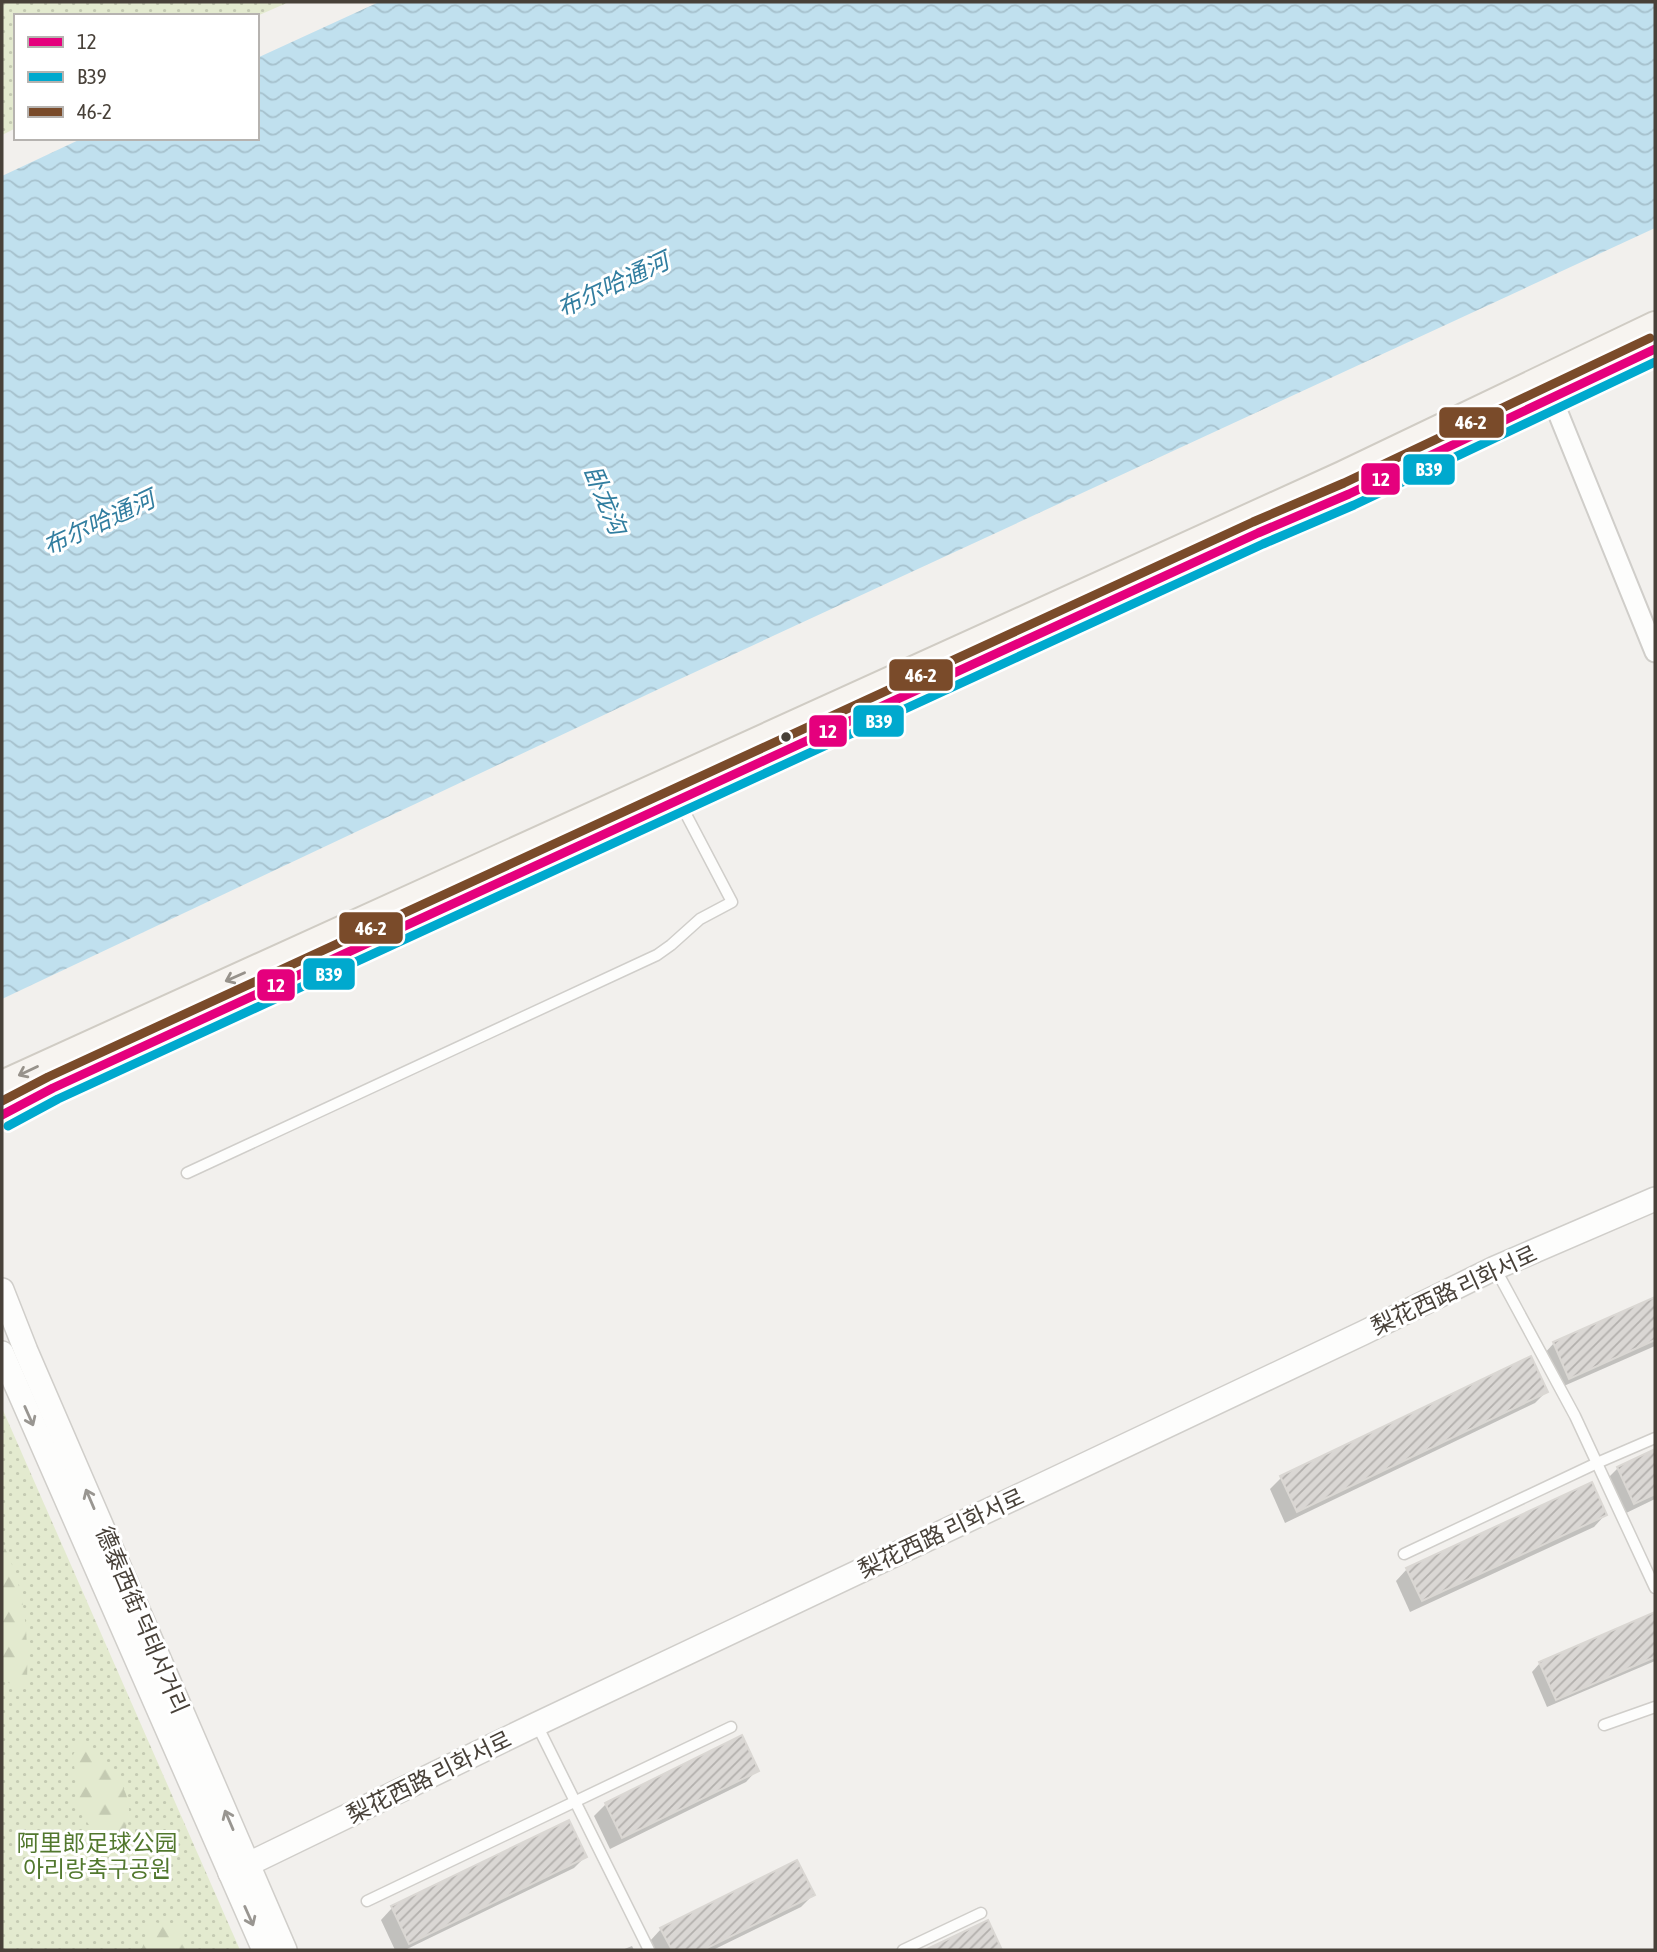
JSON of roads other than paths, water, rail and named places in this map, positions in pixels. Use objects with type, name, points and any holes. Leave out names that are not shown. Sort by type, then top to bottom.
[{"type":"main road","points":[[2,1084],[1342,475],[1655,324]]},
{"type":"main road","points":[[2,1115],[53,1088],[1258,533],[1349,494],[1655,349]]},
{"type":"street","points":[[1552,398],[1655,652]]},
{"type":"street","name":"梨花西路 리화서로","points":[[239,1869],[537,1724],[1495,1268],[1655,1199]]},
{"type":"street","name":"德泰西街 덕태서거리","points":[[2,1290],[239,1869],[264,1950]]},
{"type":"street","name":"德泰西街 덕태서거리","points":[[2,1353],[239,1869],[285,1950]]},
{"type":"lane","points":[[187,1173],[657,955],[699,919],[732,902],[679,799]]},
{"type":"lane","points":[[1495,1268],[1575,1416],[1655,1588]]},
{"type":"lane","points":[[1404,1554],[1655,1438]]},
{"type":"lane","points":[[1604,1725],[1655,1707]]},
{"type":"lane","points":[[537,1724],[649,1950]]},
{"type":"lane","points":[[366,1901],[731,1727]]},
{"type":"lane","points":[[903,1950],[981,1913]]},
{"type":"water","points":[[379,2],[1655,2],[1655,228],[680,679],[2,999],[2,176],[79,140],[259,140],[259,57]]},
{"type":"water label","name":"布尔哈通河","points":[[613,285]]},
{"type":"water label","name":"卧龙沟","points":[[605,500]]},
{"type":"water label","name":"布尔哈通河","points":[[99,523]]},
{"type":"park label","name":"阿里郎足球公园 아리랑축구공원","points":[[97,1856]]}]
